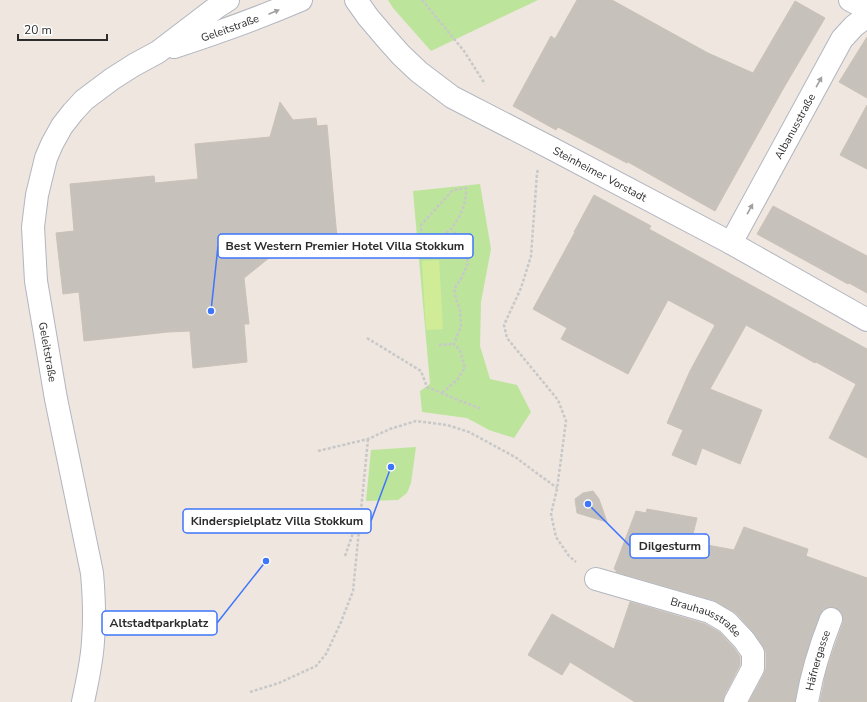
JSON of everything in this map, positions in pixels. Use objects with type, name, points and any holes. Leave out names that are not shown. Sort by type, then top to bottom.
[{"type":"main road","name":"Geleitstraße","points":[[83,702],[93,642],[94,596],[92,573],[56,399],[36,282],[33,227],[37,195],[46,158],[52,144],[62,126],[84,100],[112,79],[158,52],[228,0]]},
{"type":"main road","name":"Geleitstraße","points":[[158,52],[225,30],[301,0]]},
{"type":"main road","name":"Steinheimer Vorstadt","points":[[356,0],[385,37],[419,72],[452,97],[549,146],[731,243],[867,320]]},
{"type":"main road","points":[[850,0],[867,9]]},
{"type":"main road","name":"Albanusstraße","points":[[731,243],[842,39],[854,26],[867,16]]},
{"type":"main road","name":"Brauhausstraße","points":[[596,579],[710,612],[727,622],[744,640],[753,653],[753,668],[735,702]]},
{"type":"main road","name":"Häfnergasse","points":[[807,702],[810,683],[818,654],[830,619]]},
{"type":"path","points":[[422,0],[464,51],[478,71],[493,98],[496,120]]},
{"type":"path","points":[[549,146],[537,173],[531,256],[521,288],[504,325],[507,338],[558,400],[566,421],[557,489],[551,514],[556,537],[569,556],[596,579]]},
{"type":"path","points":[[466,188],[466,200],[457,222],[451,229],[443,235],[430,241],[422,242],[421,225],[453,190],[466,188]]},
{"type":"path","points":[[451,229],[464,248],[468,263],[461,279],[454,288],[460,310],[461,326],[454,344]]},
{"type":"path","points":[[367,338],[421,371],[427,387],[482,409]]},
{"type":"path","points":[[439,345],[454,344],[460,350],[465,368],[457,380],[442,393]]},
{"type":"path","points":[[318,451],[368,439],[390,429],[416,421],[447,425],[469,432],[515,457],[557,489]]},
{"type":"path","points":[[250,692],[279,683],[316,666],[326,654],[341,622],[353,591],[368,439]]},
{"type":"path","points":[[345,556],[353,532],[359,533]]},
{"type":"green space","points":[[388,0],[538,0],[431,51],[393,8]]},
{"type":"green space","points":[[480,184],[491,249],[481,302],[480,346],[490,379],[517,385],[531,412],[514,438],[489,430],[467,418],[422,412],[420,391],[430,384],[413,191]]},
{"type":"green space","points":[[439,260],[443,329],[426,330],[422,261]]},
{"type":"green space","points":[[416,447],[411,483],[407,493],[398,500],[366,501],[371,450]]},
{"type":"building","points":[[577,0],[612,0],[708,53],[753,73],[795,1],[825,18],[783,89],[715,211],[628,162],[627,163],[558,127],[556,130],[513,106],[551,36],[555,39]]},
{"type":"building","points":[[867,37],[867,98],[839,82]]},
{"type":"building","points":[[280,102],[293,120],[316,118],[317,126],[327,125],[337,238],[280,242],[269,258],[244,278],[249,324],[244,324],[247,362],[193,368],[190,331],[84,341],[79,292],[63,294],[56,233],[74,231],[70,184],[154,176],[155,183],[198,179],[195,144],[270,137]]},
{"type":"building","points":[[867,105],[867,169],[840,155]]},
{"type":"building","points":[[594,195],[651,226],[649,229],[867,349],[867,458],[829,438],[856,384],[746,325],[710,389],[762,410],[740,464],[702,448],[696,465],[672,455],[683,430],[667,423],[690,371],[715,325],[668,300],[628,374],[561,339],[567,328],[533,309]]},
{"type":"building","points":[[773,206],[867,256],[867,293],[757,234]]},
{"type":"building","points":[[593,491],[599,499],[607,522],[577,513],[575,499],[583,493]]},
{"type":"building","points":[[647,509],[697,518],[691,542],[734,550],[744,527],[808,549],[806,556],[867,578],[867,702],[820,702],[826,673],[843,623],[843,617],[840,611],[836,608],[829,607],[823,609],[812,635],[802,667],[795,702],[749,702],[764,674],[766,668],[766,653],[754,633],[736,613],[713,600],[616,572],[614,569],[636,511],[646,513]]},
{"type":"building","points":[[630,602],[705,624],[719,632],[734,648],[740,657],[740,665],[724,696],[723,702],[635,702],[570,662],[562,675],[528,655],[552,614],[614,649]]},
{"type":"place","name":"Best Western Premier Hotel Villa Stokkum","points":[[211,311]]},
{"type":"place","name":"Kinderspielplatz Villa Stokkum","points":[[391,467]]},
{"type":"place","name":"Dilgesturm","points":[[588,504]]},
{"type":"place","name":"Altstadtparkplatz","points":[[266,561]]}]
